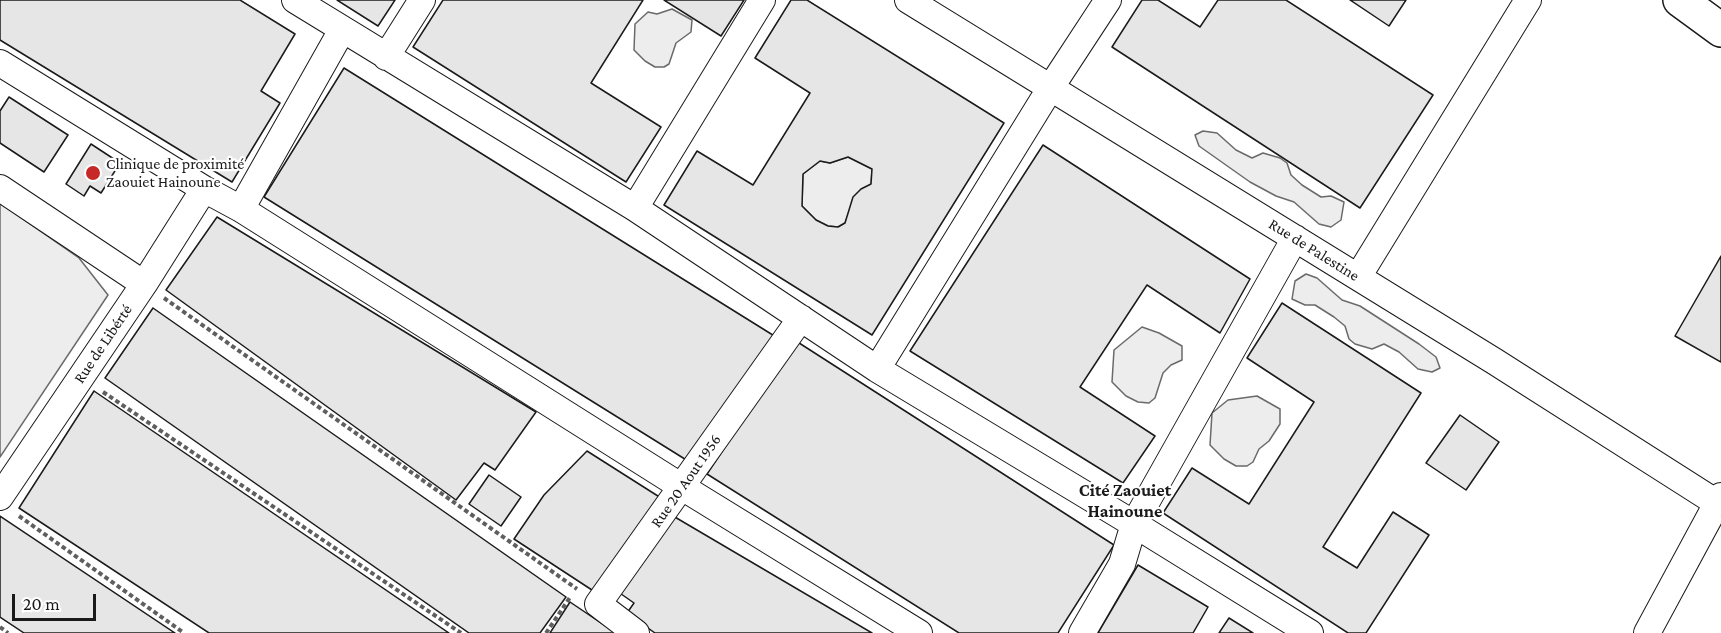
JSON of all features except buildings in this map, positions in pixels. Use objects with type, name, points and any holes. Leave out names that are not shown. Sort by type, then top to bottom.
[{"type":"main road","points":[[1680,0],[1721,30]]},
{"type":"street","points":[[295,0],[635,208],[877,369],[1310,633]]},
{"type":"street","points":[[386,57],[422,0]]},
{"type":"street","points":[[635,208],[762,0]]},
{"type":"street","name":"Rue de Palestine","points":[[908,0],[1719,500]]},
{"type":"street","points":[[877,369],[1051,87],[1108,0]]},
{"type":"street","points":[[1358,277],[1528,0]]},
{"type":"street","points":[[241,209],[342,30]]},
{"type":"street","points":[[0,63],[204,189],[241,209],[682,487],[919,633]]},
{"type":"street","points":[[0,188],[144,284]]},
{"type":"street","name":"Rue de Libérté","points":[[5,503],[81,377],[144,284],[204,189]]},
{"type":"street","points":[[1082,633],[1122,564],[1134,524],[1295,238]]},
{"type":"street","name":"Rue 20 Aout 1956","points":[[598,604],[801,318]]},
{"type":"street","points":[[1647,633],[1719,500]]},
{"type":"street","points":[[598,604],[636,633]]},
{"type":"path","points":[[144,284],[598,604]]},
{"type":"path","points":[[81,377],[461,633]]},
{"type":"path","points":[[5,503],[184,633]]},
{"type":"path","points":[[546,633],[576,589]]},
{"type":"path","points":[[0,627],[8,633]]},
{"type":"shaded area","points":[[672,9],[692,20],[691,32],[676,43],[669,64],[664,67],[655,67],[634,50],[635,24],[648,12],[657,14]]},
{"type":"shaded area","points":[[1203,131],[1217,133],[1236,150],[1252,158],[1263,153],[1280,158],[1287,163],[1291,175],[1302,185],[1321,197],[1331,196],[1344,202],[1341,220],[1331,227],[1319,224],[1294,202],[1276,196],[1250,182],[1199,146],[1195,135]]},
{"type":"shaded area","points":[[848,157],[872,169],[871,184],[850,209],[845,223],[838,227],[828,226],[816,220],[802,206],[803,174],[820,161],[830,163]]},
{"type":"shaded area","points":[[0,203],[79,258],[108,295],[0,457]]},
{"type":"shaded area","points":[[1306,274],[1317,278],[1342,300],[1360,306],[1419,344],[1436,357],[1440,368],[1432,372],[1418,369],[1399,352],[1384,344],[1372,349],[1355,344],[1349,339],[1345,326],[1334,317],[1315,305],[1305,305],[1292,299],[1295,281]]},
{"type":"shaded area","points":[[1142,327],[1159,333],[1182,346],[1182,360],[1171,365],[1163,373],[1155,398],[1149,403],[1138,402],[1126,396],[1112,382],[1114,350]]},
{"type":"shaded area","points":[[1257,396],[1280,409],[1280,424],[1269,441],[1259,449],[1253,462],[1247,466],[1236,466],[1224,459],[1210,445],[1212,413],[1228,400]]},
{"type":"place","name":"Clinique de proximité Zaouiet Hainoune","points":[[93,173]]},
{"type":"district","name":"Cité Zaouiet Hainoune","points":[[1125,500]]}]
